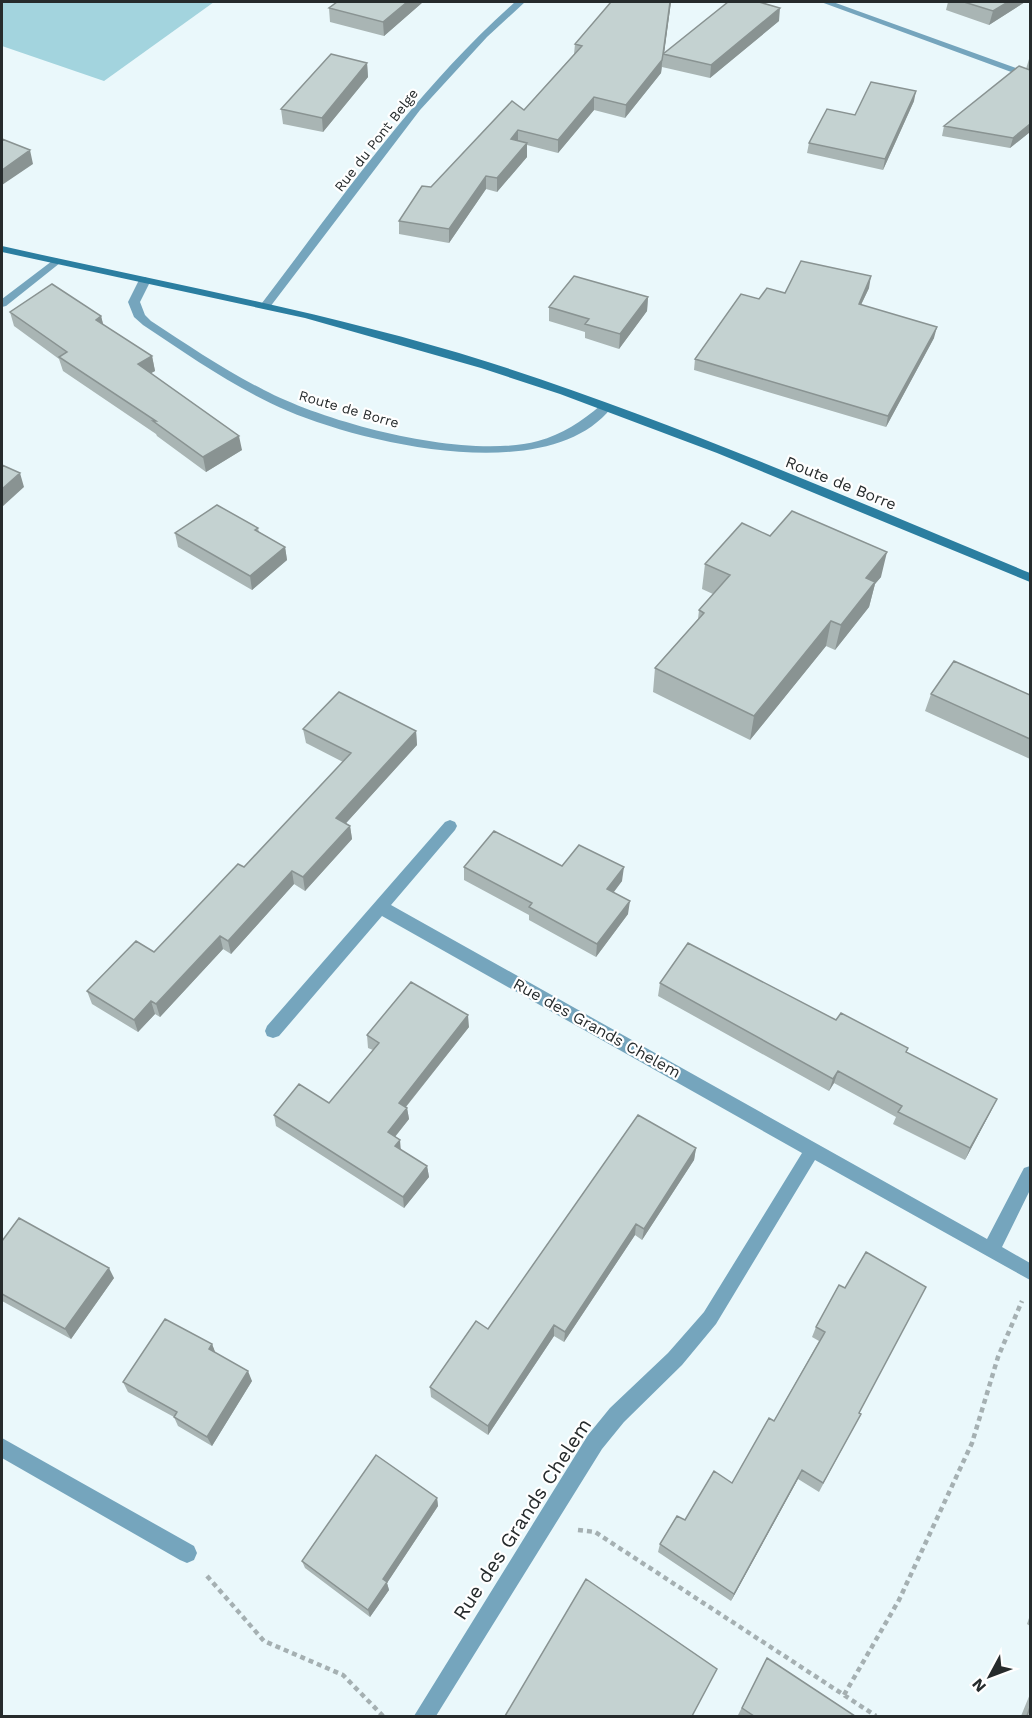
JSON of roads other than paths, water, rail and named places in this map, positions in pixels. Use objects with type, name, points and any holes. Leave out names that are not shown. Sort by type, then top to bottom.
[{"type":"main road","name":"Route de Borre","points":[[2,249],[266,305],[454,355],[605,408],[762,468],[1030,578]]},
{"type":"street","name":"Rue du Pont Belge","points":[[266,305],[429,93],[473,44],[520,2]]},
{"type":"street","points":[[826,2],[1030,75]]},
{"type":"street","points":[[2,304],[56,261]]},
{"type":"street","name":"Route de Borre","points":[[146,280],[134,302],[140,316],[147,323],[258,393],[296,410],[343,425],[436,445],[498,450],[536,445],[569,435],[591,422],[605,408]]},
{"type":"street","points":[[273,1030],[450,825]]},
{"type":"street","name":"Rue des Grands Chelem","points":[[380,907],[1030,1272]]},
{"type":"street","name":"Rue des Grands Chelem","points":[[424,1716],[595,1442],[617,1415],[675,1359],[710,1318],[813,1149]]},
{"type":"street","points":[[991,1249],[1030,1174]]},
{"type":"street","points":[[2,1448],[187,1553]]}]
